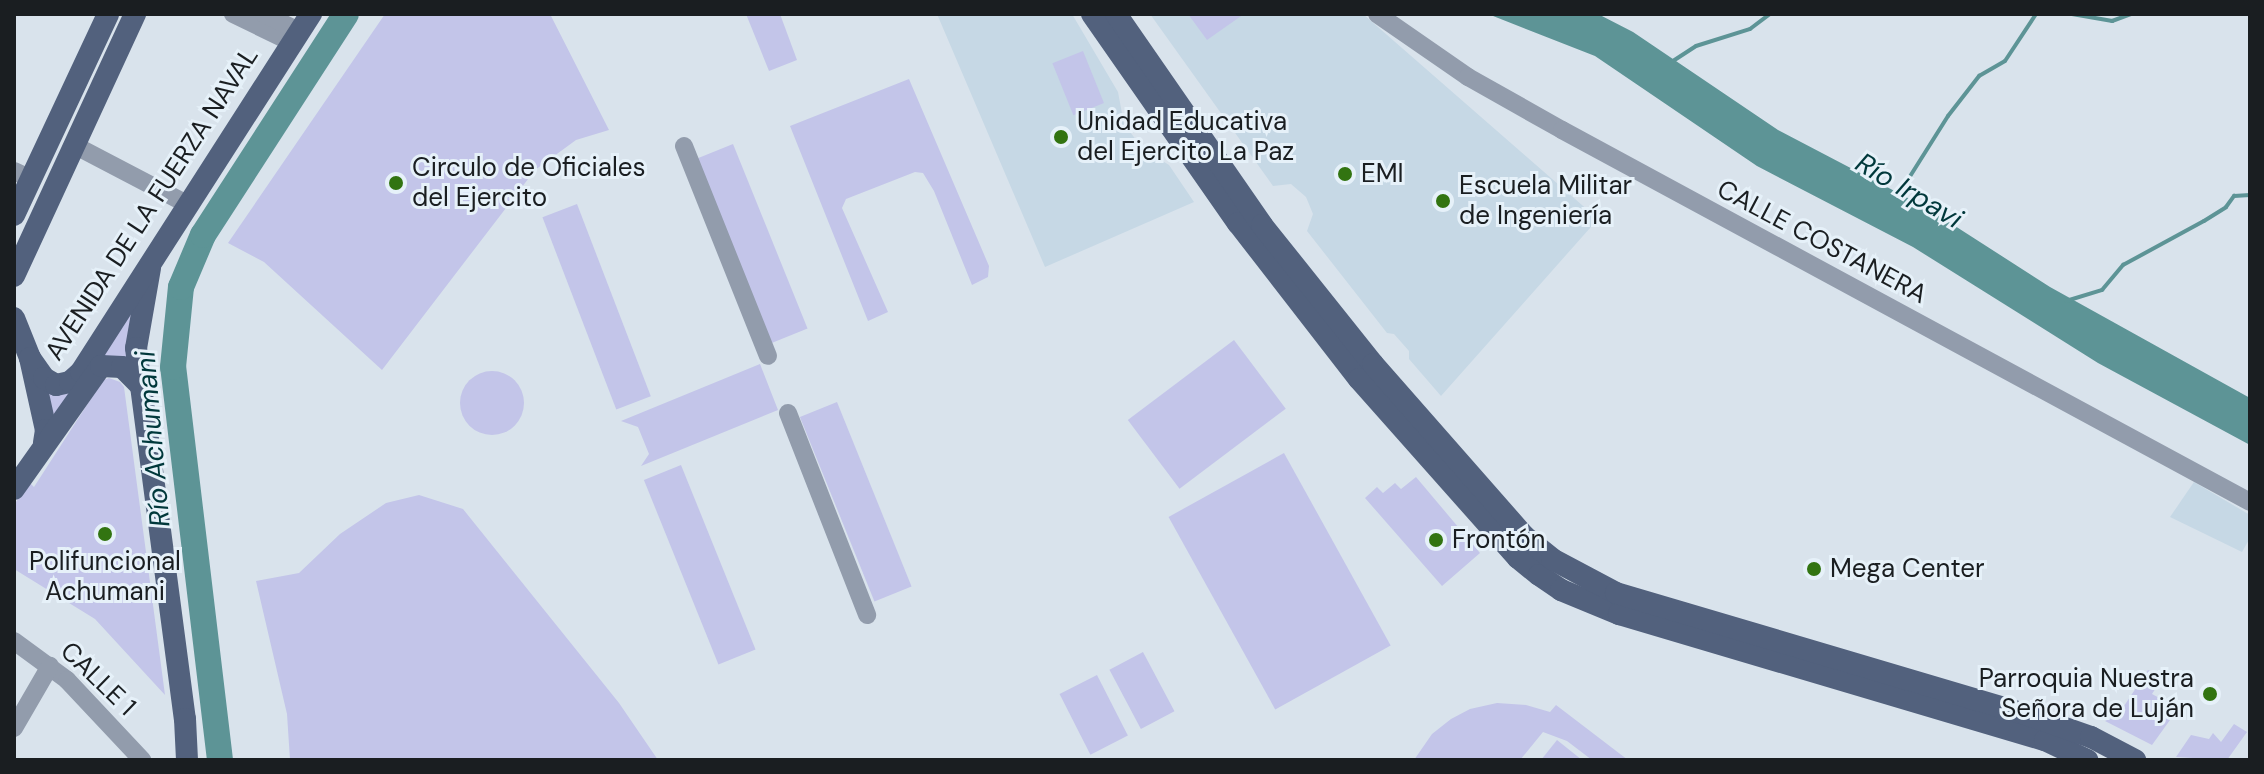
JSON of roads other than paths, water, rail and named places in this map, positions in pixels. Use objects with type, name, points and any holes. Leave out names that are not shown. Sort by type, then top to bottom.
[{"type":"main road","points":[[14,215],[23,175],[62,114],[108,14]]},
{"type":"main road","points":[[14,276],[135,14]]},
{"type":"main road","points":[[1092,14],[1168,110],[1310,316],[1416,430],[1530,542],[1552,559],[1616,593],[2025,714],[2091,737],[2135,760]]},
{"type":"main road","points":[[1116,14],[1168,110]]},
{"type":"main road","name":"AVENIDA DE LA FUERZA NAVAL","points":[[30,358],[44,378],[56,385],[76,378],[150,268],[301,29]]},
{"type":"main road","points":[[14,243],[65,130],[62,114]]},
{"type":"main road","points":[[150,268],[136,348],[185,719],[187,760]]},
{"type":"main road","points":[[14,318],[30,358],[46,430],[44,443]]},
{"type":"main road","points":[[14,489],[101,366],[122,367],[140,385]]},
{"type":"main road","points":[[1416,430],[1518,558],[1561,590],[1619,614],[2045,740],[2087,760]]},
{"type":"street","points":[[233,14],[301,29]]},
{"type":"street","points":[[264,14],[301,29]]},
{"type":"street","name":"CALLE COSTANERA","points":[[1377,14],[1468,77],[1562,130],[2250,502]]},
{"type":"street","points":[[74,145],[189,205]]},
{"type":"street","points":[[684,146],[768,356]]},
{"type":"street","points":[[788,413],[867,615]]},
{"type":"street","name":"CALLE 1","points":[[14,641],[50,666],[142,760]]},
{"type":"street","points":[[14,728],[50,666]]},
{"type":"waterway","name":"Río Achumani","points":[[220,760],[173,367],[181,287],[203,235],[346,14]]},
{"type":"waterway","points":[[1673,61],[1696,46],[1750,29],[1770,14]]},
{"type":"waterway","name":"Río Irpavi","points":[[1897,197],[1948,116],[1979,76],[2005,61],[2036,14]]},
{"type":"waterway","points":[[2072,14],[2112,21],[2131,14]]},
{"type":"waterway","points":[[2066,301],[2102,290],[2123,265],[2204,221],[2226,207],[2234,196],[2250,195]]},
{"type":"place","name":"Unidad Educativa del Ejercito La Paz","points":[[1061,137]]},
{"type":"place","name":"EMI","points":[[1345,174]]},
{"type":"place","name":"Circulo de Oficiales del Ejercito","points":[[396,183]]},
{"type":"place","name":"Escuela Militar de Ingeniería","points":[[1443,201]]},
{"type":"place","name":"Polifuncional Achumani","points":[[105,534]]},
{"type":"place","name":"Frontón","points":[[1436,540]]},
{"type":"place","name":"Mega Center","points":[[1814,569]]},
{"type":"place","name":"Parroquia Nuestra Señora de Luján","points":[[2210,694]]}]
